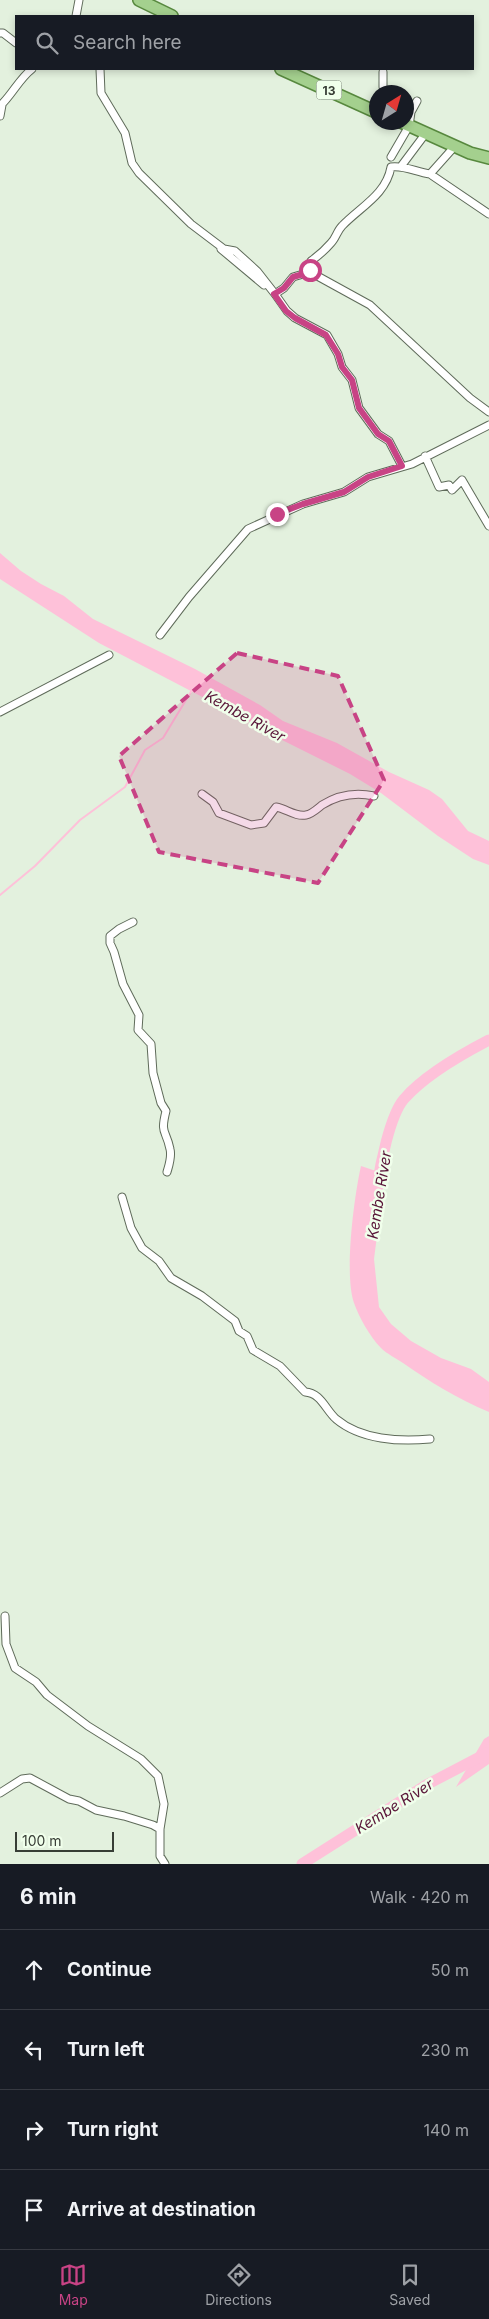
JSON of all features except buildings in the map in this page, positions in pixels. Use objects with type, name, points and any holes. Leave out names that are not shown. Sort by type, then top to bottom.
[{"type":"main road","points":[[139,0],[170,15]]},
{"type":"main road","name":"13","points":[[286,70],[369,109]]},
{"type":"main road","points":[[414,128],[455,146],[489,158]]},
{"type":"street","points":[[77,15],[79,0]]},
{"type":"street","points":[[0,33],[3,33],[15,42]]},
{"type":"street","points":[[0,116],[1,105],[19,85],[24,75],[31,70]]},
{"type":"street","points":[[100,70],[101,93],[125,133],[132,163],[153,189],[164,196],[191,224],[224,249],[236,251],[257,272],[286,311],[326,335],[338,354],[342,367],[352,380],[359,408],[378,434],[389,441],[402,466]]},
{"type":"street","points":[[383,72],[383,85]]},
{"type":"street","points":[[414,106],[417,100]]},
{"type":"street","points":[[402,130],[389,154],[401,165],[418,173],[430,174],[489,214]]},
{"type":"street","points":[[310,272],[310,262],[333,242],[341,227],[364,208],[383,187],[389,180],[391,167],[401,165],[426,133]]},
{"type":"street","points":[[430,174],[455,146]]},
{"type":"street","points":[[272,291],[284,288],[293,277],[310,272],[370,305],[470,398],[489,412]]},
{"type":"street","points":[[160,636],[189,597],[248,529],[295,506],[344,492],[368,477],[412,464],[489,425]]},
{"type":"street","points":[[425,456],[439,487],[449,485],[452,490],[462,480],[489,526]]},
{"type":"street","points":[[0,712],[108,655]]},
{"type":"street","points":[[202,794],[212,802],[220,813],[251,825],[264,823],[276,808],[286,808],[299,816],[309,815],[338,797],[361,793],[374,796]]},
{"type":"street","points":[[133,922],[110,936],[110,943],[123,984],[139,1015],[138,1030],[151,1044],[153,1073],[161,1103],[166,1111],[162,1124],[163,1132],[170,1148],[171,1158],[168,1172]]},
{"type":"street","points":[[122,1197],[131,1228],[142,1248],[159,1261],[171,1278],[202,1296],[235,1321],[239,1331],[247,1336],[253,1350],[280,1366],[305,1392],[312,1393],[321,1400],[325,1408],[338,1420],[354,1429],[393,1441],[430,1439]]},
{"type":"street","points":[[4,1616],[6,1644],[15,1668],[36,1682],[48,1695],[88,1726],[141,1759],[158,1776],[164,1804],[160,1829],[160,1856],[165,1864]]},
{"type":"street","points":[[0,1793],[22,1779],[30,1778],[68,1799],[79,1801],[96,1810],[153,1824],[160,1829]]},
{"type":"highlighted area","points":[[237,653],[338,676],[384,780],[318,883],[159,852],[119,756]]},
{"type":"water","points":[[0,553],[21,571],[64,596],[93,619],[195,669],[260,705],[283,721],[337,743],[389,772],[429,790],[442,799],[468,831],[489,841],[489,865],[473,859],[438,836],[381,793],[350,774],[99,643],[0,579]]},
{"type":"water","points":[[361,1166],[385,1174],[374,1259],[379,1307],[391,1324],[411,1341],[441,1358],[471,1369],[489,1382],[489,1412],[444,1390],[386,1352],[373,1338],[362,1320],[354,1303],[350,1274],[353,1215]]},
{"type":"water","points":[[489,1736],[489,1764],[456,1787],[484,1739]]},
{"type":"waterway","points":[[0,895],[35,866],[80,820],[125,787],[145,750],[163,738],[192,690]]},
{"type":"waterway","name":"Kembe River","points":[[377,1187],[390,1128],[404,1099],[412,1090],[433,1074],[489,1040]]},
{"type":"waterway","name":"Kembe River","points":[[302,1864],[428,1784],[489,1752]]},
{"type":"route","points":[[277,514],[344,492],[368,477],[402,466],[389,441],[378,434],[359,408],[352,380],[342,367],[338,354],[326,335],[286,311],[274,294],[284,288],[293,277],[310,272],[310,270]]}]
